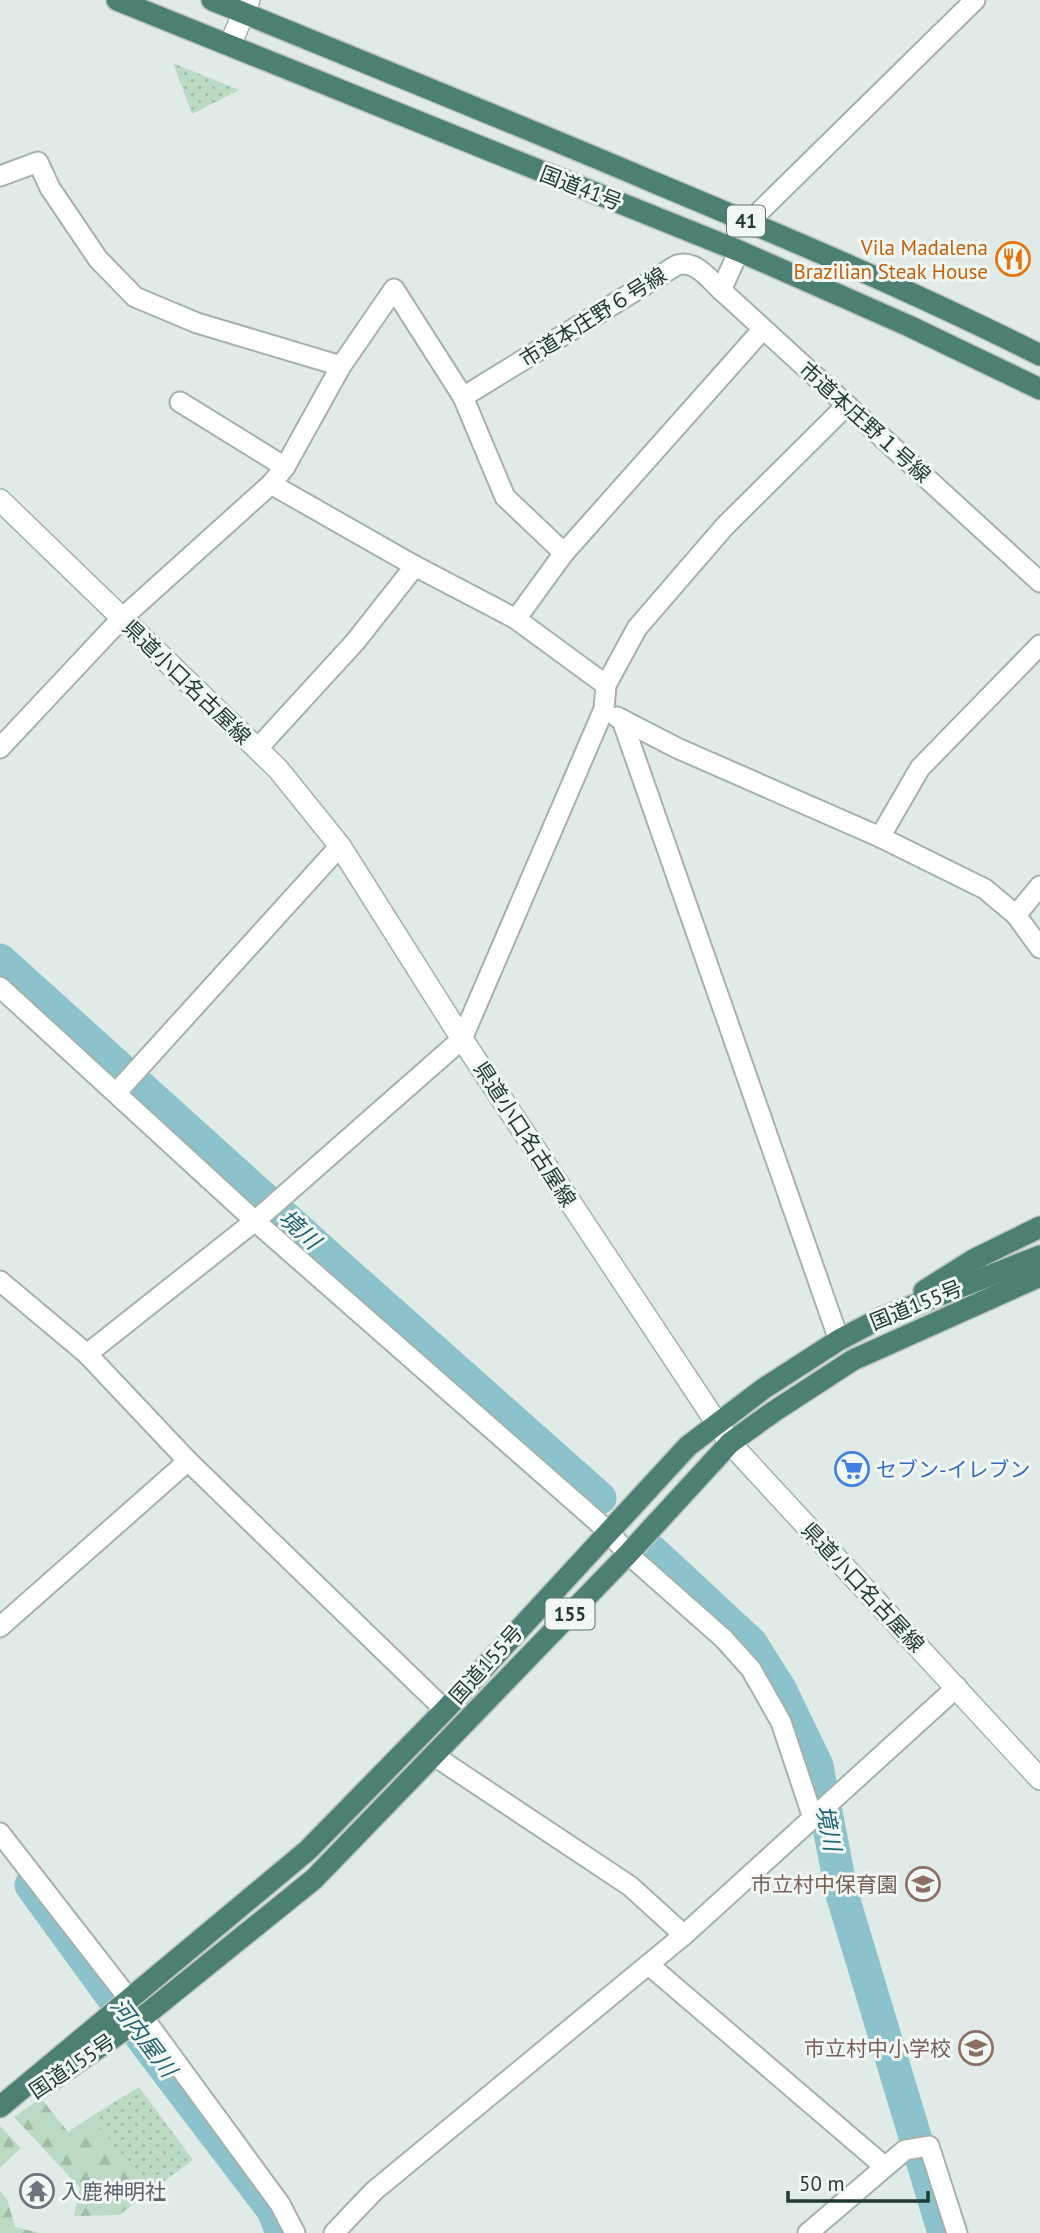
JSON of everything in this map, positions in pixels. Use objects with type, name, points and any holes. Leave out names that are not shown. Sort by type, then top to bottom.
[{"type":"highway","name":"国道41号","points":[[117,0],[738,251],[909,326],[1040,389]]},
{"type":"highway","name":"国道41号","points":[[212,0],[246,6],[448,96],[910,292],[1040,355]]},
{"type":"highway","name":"155","points":[[881,1318],[973,1260],[1040,1227]]},
{"type":"highway","name":"国道155号","points":[[0,2115],[70,2058],[129,1999],[308,1850],[445,1710],[688,1446],[716,1423],[839,1339],[881,1318],[1040,1256]]},
{"type":"highway","name":"国道155号","points":[[0,2107],[70,2058],[143,2017],[314,1879],[628,1554],[730,1443],[853,1360],[1040,1276]]},
{"type":"main road","points":[[230,46],[246,6]]},
{"type":"main road","name":"県道小口名古屋線","points":[[0,500],[278,769],[340,846],[462,1039],[730,1443],[1040,1779]]},
{"type":"street","points":[[749,222],[975,0]]},
{"type":"street","points":[[0,176],[38,162],[50,188],[98,259],[135,297],[197,323],[341,366]]},
{"type":"street","points":[[721,290],[738,251]]},
{"type":"street","name":"市道本庄野６号線","points":[[463,397],[677,265],[689,264],[721,290]]},
{"type":"street","points":[[0,748],[121,619],[271,484],[285,467],[341,366],[394,289],[463,397],[505,497],[564,553]]},
{"type":"street","name":"市道本庄野１号線","points":[[721,290],[1040,582]]},
{"type":"street","points":[[516,619],[564,553],[764,329]]},
{"type":"street","points":[[180,402],[285,467]]},
{"type":"street","points":[[87,1354],[255,1221],[462,1039],[604,709],[606,685],[636,628],[725,526],[847,405]]},
{"type":"street","points":[[271,484],[415,566],[516,619],[606,685]]},
{"type":"street","points":[[257,749],[355,642],[415,566]]},
{"type":"street","points":[[880,837],[920,768],[1040,645]]},
{"type":"street","points":[[604,709],[677,748],[880,837],[985,889],[1016,915],[1040,948]]},
{"type":"street","points":[[622,720],[839,1339]]},
{"type":"street","points":[[116,1093],[340,846]]},
{"type":"street","points":[[1016,915],[1040,886]]},
{"type":"street","points":[[0,987],[255,1221],[608,1531],[628,1554],[724,1639],[751,1670],[781,1722],[813,1818]]},
{"type":"street","points":[[0,1280],[87,1354],[188,1461],[445,1710]]},
{"type":"street","points":[[0,1627],[188,1461]]},
{"type":"street","points":[[334,2233],[374,2191],[684,1935],[957,1688]]},
{"type":"street","points":[[433,1755],[630,1886],[684,1935]]},
{"type":"street","points":[[0,1833],[129,1999]]},
{"type":"street","points":[[649,1965],[884,2166]]},
{"type":"street","points":[[143,2017],[279,2204],[295,2233]]},
{"type":"street","points":[[808,2233],[905,2150],[929,2146],[957,2233]]},
{"type":"green space","points":[[173,63],[239,90],[192,114]]},
{"type":"green space","points":[[139,2087],[193,2160],[148,2193],[92,2116]]},
{"type":"green space","points":[[41,2098],[68,2132],[92,2116],[148,2193],[119,2215],[74,2216],[80,2188],[14,2117]]},
{"type":"green space","points":[[0,2126],[21,2148],[0,2168]]},
{"type":"green space","points":[[0,2191],[7,2199],[15,2227],[40,2233],[0,2233]]},
{"type":"waterway","name":"境川","points":[[0,960],[600,1498]]},
{"type":"waterway","name":"境川","points":[[652,1551],[751,1643],[780,1689],[817,1766],[842,1894],[944,2233]]},
{"type":"waterway","name":"河内屋川","points":[[31,1885],[148,2046],[273,2210],[282,2233]]},
{"type":"place","name":"Vila Madalena Brazilian Steak House","points":[[1013,259]]},
{"type":"place","name":"セブン-イレブン","points":[[852,1469]]},
{"type":"place","name":"市立村中保育園","points":[[923,1884]]},
{"type":"place","name":"市立村中小学校","points":[[976,2048]]},
{"type":"place","name":"入鹿神明社","points":[[37,2191]]}]
